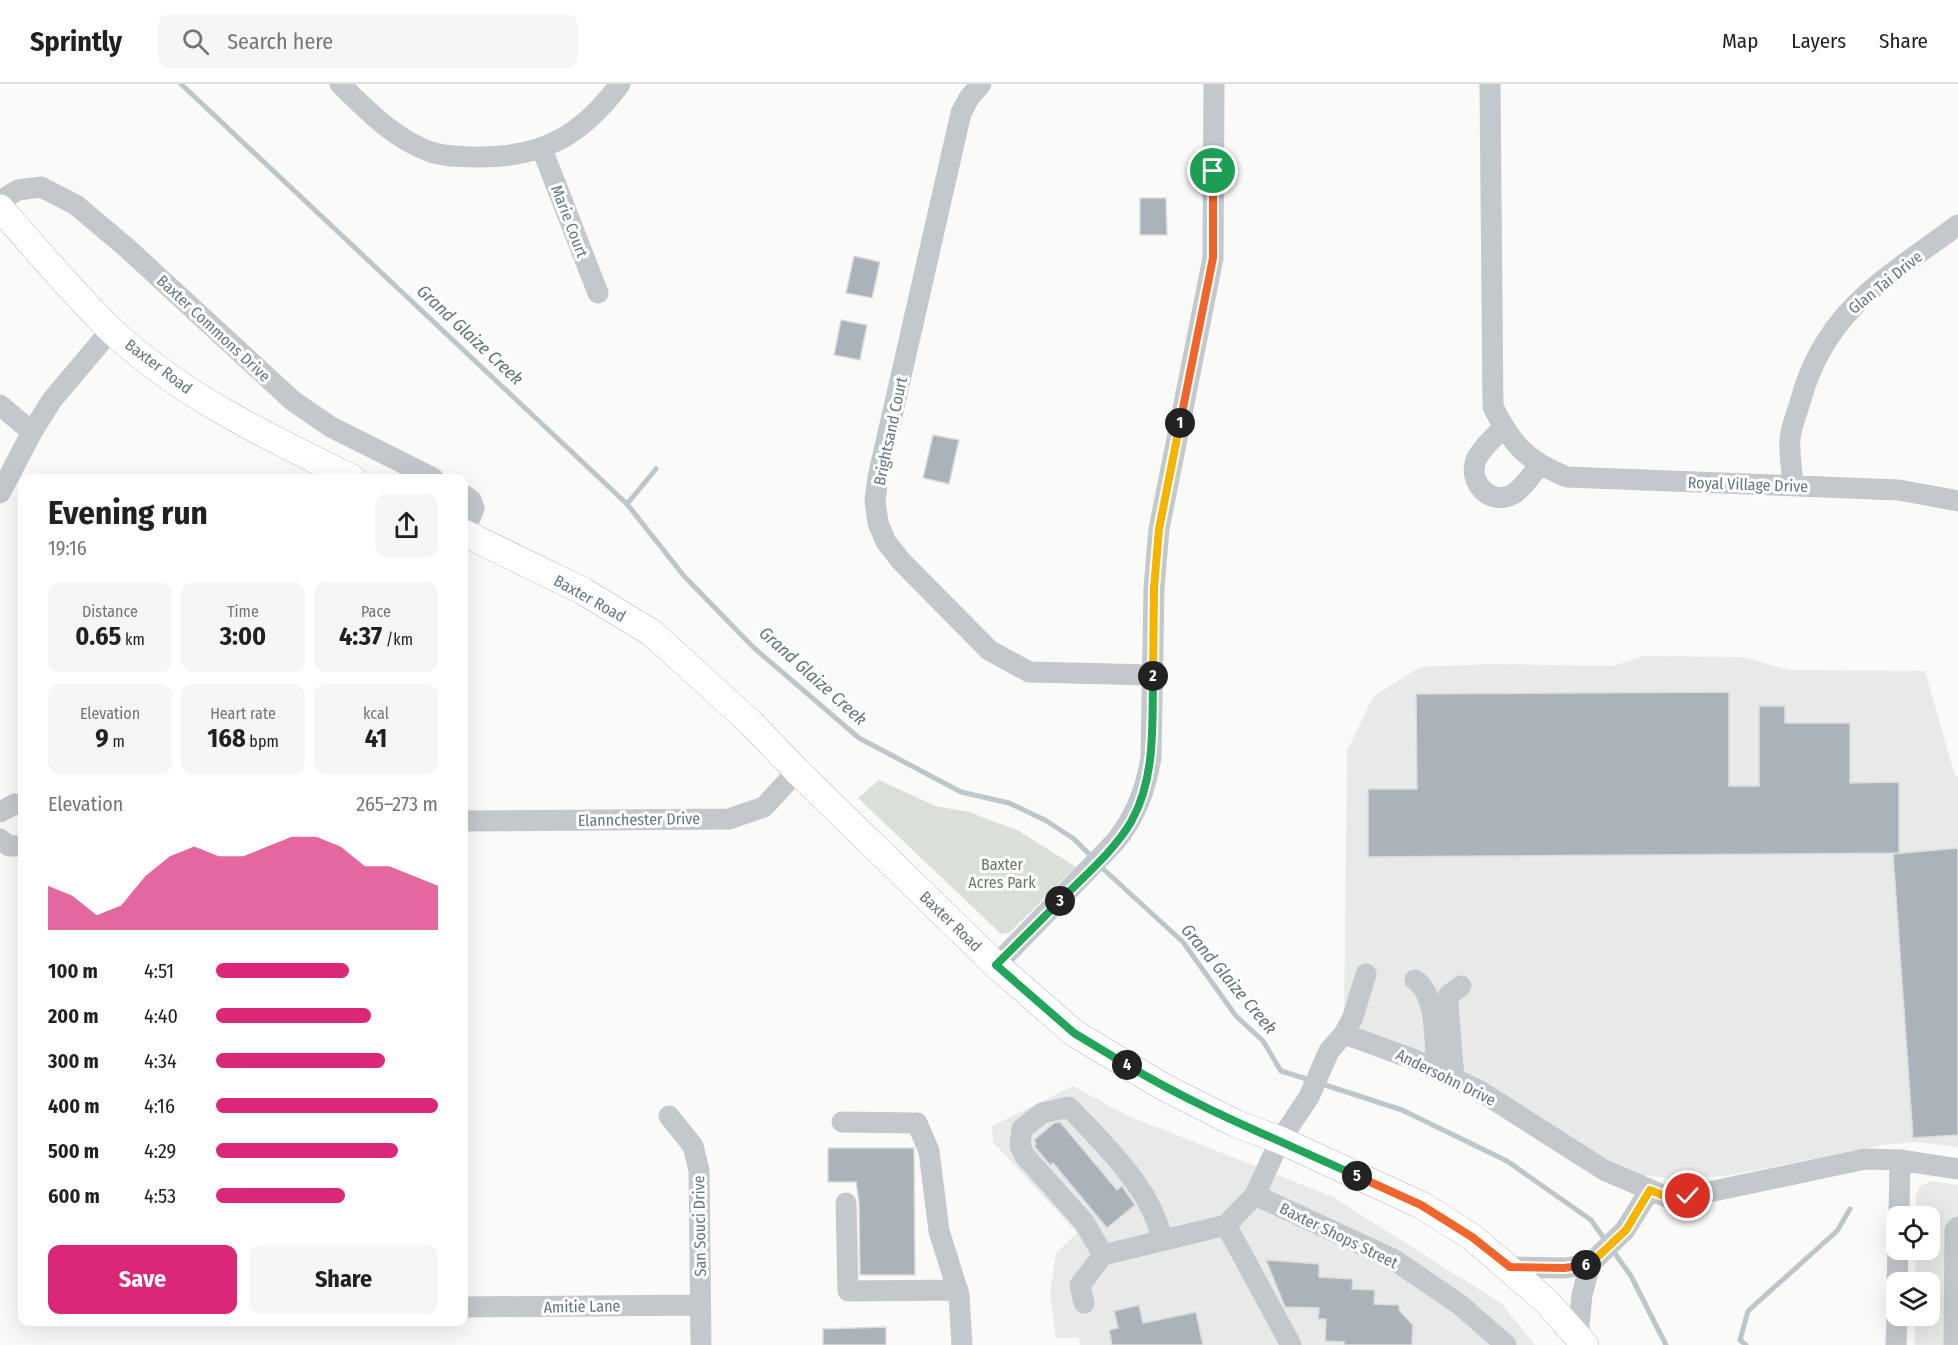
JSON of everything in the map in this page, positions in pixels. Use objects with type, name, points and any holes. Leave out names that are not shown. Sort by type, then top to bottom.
[{"type":"main road","name":"Baxter Road","points":[[0,208],[111,330],[150,362],[211,405],[344,474]]},
{"type":"main road","name":"Baxter Road","points":[[468,535],[583,591],[652,633],[751,723],[797,771],[996,965],[1074,1033],[1162,1086],[1236,1124],[1280,1140],[1421,1205],[1472,1237],[1510,1267],[1582,1340]]},
{"type":"street","points":[[340,84],[379,121],[431,152],[500,157],[542,149],[574,133],[588,122],[620,84]]},
{"type":"street","name":"Brightsand Court","points":[[981,84],[969,98],[962,113],[878,477],[875,501],[878,523],[886,542],[901,561],[975,636],[1006,661],[1029,672],[1153,675]]},
{"type":"street","points":[[996,965],[1074,886],[1130,823],[1147,781],[1151,758],[1154,588],[1159,529],[1213,258],[1214,84]]},
{"type":"street","name":"Royal Village Drive","points":[[1490,84],[1493,407],[1503,427],[1520,449],[1539,466],[1567,477],[1899,490],[1958,501]]},
{"type":"street","name":"Marie Court","points":[[542,149],[598,293]]},
{"type":"street","name":"Baxter Commons Drive","points":[[0,201],[18,190],[41,187],[76,205],[127,248],[292,401],[331,427],[425,474]]},
{"type":"street","name":"Glan Tai Drive","points":[[1793,485],[1790,438],[1808,372],[1824,342],[1843,316],[1866,293],[1958,225]]},
{"type":"street","points":[[0,493],[32,432],[52,400],[111,330]]},
{"type":"street","points":[[0,405],[32,432]]},
{"type":"street","points":[[1503,427],[1475,463],[1475,477],[1485,492],[1496,497],[1513,495],[1539,466]]},
{"type":"street","points":[[468,498],[474,508],[468,523]]},
{"type":"street","name":"Elannchester Drive","points":[[468,821],[729,819],[764,807],[797,771]]},
{"type":"street","points":[[0,812],[18,804]]},
{"type":"street","points":[[0,839],[9,846],[18,846]]},
{"type":"street","points":[[1084,1303],[1080,1285],[1103,1255],[1226,1225],[1255,1195],[1280,1140],[1309,1097],[1329,1051],[1344,1034],[1353,1017],[1366,974]]},
{"type":"street","points":[[1415,980],[1424,986],[1430,997],[1445,1074]]},
{"type":"street","points":[[1445,1074],[1449,995],[1461,986]]},
{"type":"street","name":"Andersohn Drive","points":[[1344,1034],[1445,1074],[1509,1108],[1604,1170],[1667,1197],[1688,1196],[1865,1159],[1900,1160],[1958,1169]]},
{"type":"street","points":[[1103,1255],[1084,1221],[1025,1156],[1020,1146],[1022,1128],[1042,1113],[1069,1107],[1148,1199],[1158,1219],[1162,1240]]},
{"type":"street","name":"San Souci Drive","points":[[669,1116],[693,1146],[699,1170],[701,1345]]},
{"type":"street","points":[[842,1122],[916,1123],[929,1152],[939,1231],[958,1290],[962,1345]]},
{"type":"street","points":[[1899,1206],[1900,1160]]},
{"type":"street","points":[[1582,1340],[1582,1295],[1590,1264],[1626,1230],[1650,1190]]},
{"type":"street","name":"Baxter Shops Street","points":[[1255,1195],[1393,1259],[1460,1304],[1506,1345]]},
{"type":"street","points":[[846,1203],[848,1291],[958,1290]]},
{"type":"street","points":[[1226,1225],[1291,1345]]},
{"type":"street","points":[[1954,1345],[1955,1230],[1958,1227]]},
{"type":"street","points":[[1510,1267],[1564,1268],[1590,1264]]},
{"type":"street","name":"Amitie Lane","points":[[468,1307],[700,1305]]},
{"type":"street","points":[[1896,1345],[1897,1326]]},
{"type":"shaded area","points":[[1644,656],[1742,657],[1790,670],[1925,671],[1955,776],[1958,777],[1958,1147],[1916,1142],[1883,1145],[1727,1176],[1676,1179],[1629,1174],[1344,1022],[1347,751],[1373,697],[1420,667],[1491,664],[1613,666]]},
{"type":"shaded area","points":[[1073,1086],[1126,1115],[1333,1197],[1502,1304],[1535,1345],[1080,1345],[1079,1338],[1056,1338],[1050,1295],[1056,1253],[1077,1233],[993,1142],[992,1126]]},
{"type":"shaded area","points":[[1932,1181],[1958,1185],[1958,1345],[1915,1345],[1915,1326],[1940,1326],[1940,1272],[1915,1272],[1916,1260],[1940,1260],[1940,1206],[1916,1206],[1916,1196],[1920,1186]]},
{"type":"green space","name":"Baxter Acres Park","points":[[879,780],[935,806],[969,812],[1019,831],[1076,867],[1010,932],[1001,934],[858,798]]},
{"type":"building","points":[[1140,198],[1166,198],[1167,235],[1140,235]]},
{"type":"building","points":[[854,256],[880,262],[872,298],[846,293]]},
{"type":"building","points":[[841,320],[867,325],[860,360],[834,355]]},
{"type":"building","points":[[933,435],[959,440],[949,484],[923,478]]},
{"type":"building","points":[[1729,692],[1729,786],[1759,786],[1759,706],[1785,706],[1785,723],[1850,723],[1850,783],[1899,782],[1899,853],[1368,857],[1368,789],[1417,789],[1416,694]]},
{"type":"building","points":[[1958,848],[1958,1135],[1913,1138],[1893,854]]},
{"type":"building","points":[[1060,1122],[1117,1190],[1122,1186],[1135,1205],[1107,1228],[1053,1163],[1050,1165],[1034,1146],[1036,1144],[1034,1140],[1054,1123]]},
{"type":"building","points":[[828,1148],[914,1148],[915,1275],[860,1275],[859,1203],[856,1182],[828,1182]]},
{"type":"building","points":[[1266,1260],[1319,1264],[1319,1277],[1353,1279],[1352,1289],[1375,1290],[1374,1304],[1399,1305],[1399,1310],[1413,1325],[1412,1345],[1344,1345],[1344,1342],[1325,1341],[1326,1319],[1318,1319],[1319,1308],[1285,1307]]},
{"type":"building","points":[[1139,1305],[1143,1323],[1196,1312],[1203,1345],[1112,1345],[1109,1330],[1118,1328],[1114,1311]]},
{"type":"building","points":[[886,1327],[886,1345],[823,1345],[823,1329]]},
{"type":"waterway","name":"Grand Glaize Creek","points":[[181,84],[627,504],[684,576],[753,647],[859,738],[961,792],[1009,803],[1045,820],[1074,839],[1094,859]]},
{"type":"waterway","points":[[627,504],[656,469]]},
{"type":"waterway","name":"Grand Glaize Creek","points":[[1100,866],[1183,942],[1236,1016],[1263,1041],[1281,1071],[1310,1080]]},
{"type":"waterway","name":"Grand Glaize Creek","points":[[1319,1083],[1402,1110],[1507,1161],[1591,1220],[1606,1241]]},
{"type":"waterway","points":[[1746,1345],[1740,1340],[1748,1311],[1837,1231],[1850,1209]]},
{"type":"waterway","name":"Grand Glaize Creek","points":[[1611,1248],[1631,1276],[1666,1345]]},
{"type":"route","points":[[1213,171],[1213,258],[1159,529],[1154,588],[1151,758],[1147,781],[1130,823],[1074,886],[996,965],[1074,1033],[1162,1086],[1236,1124],[1280,1140],[1421,1205],[1472,1237],[1510,1267],[1564,1268],[1590,1264],[1626,1230],[1650,1190],[1667,1197],[1688,1196]]}]
